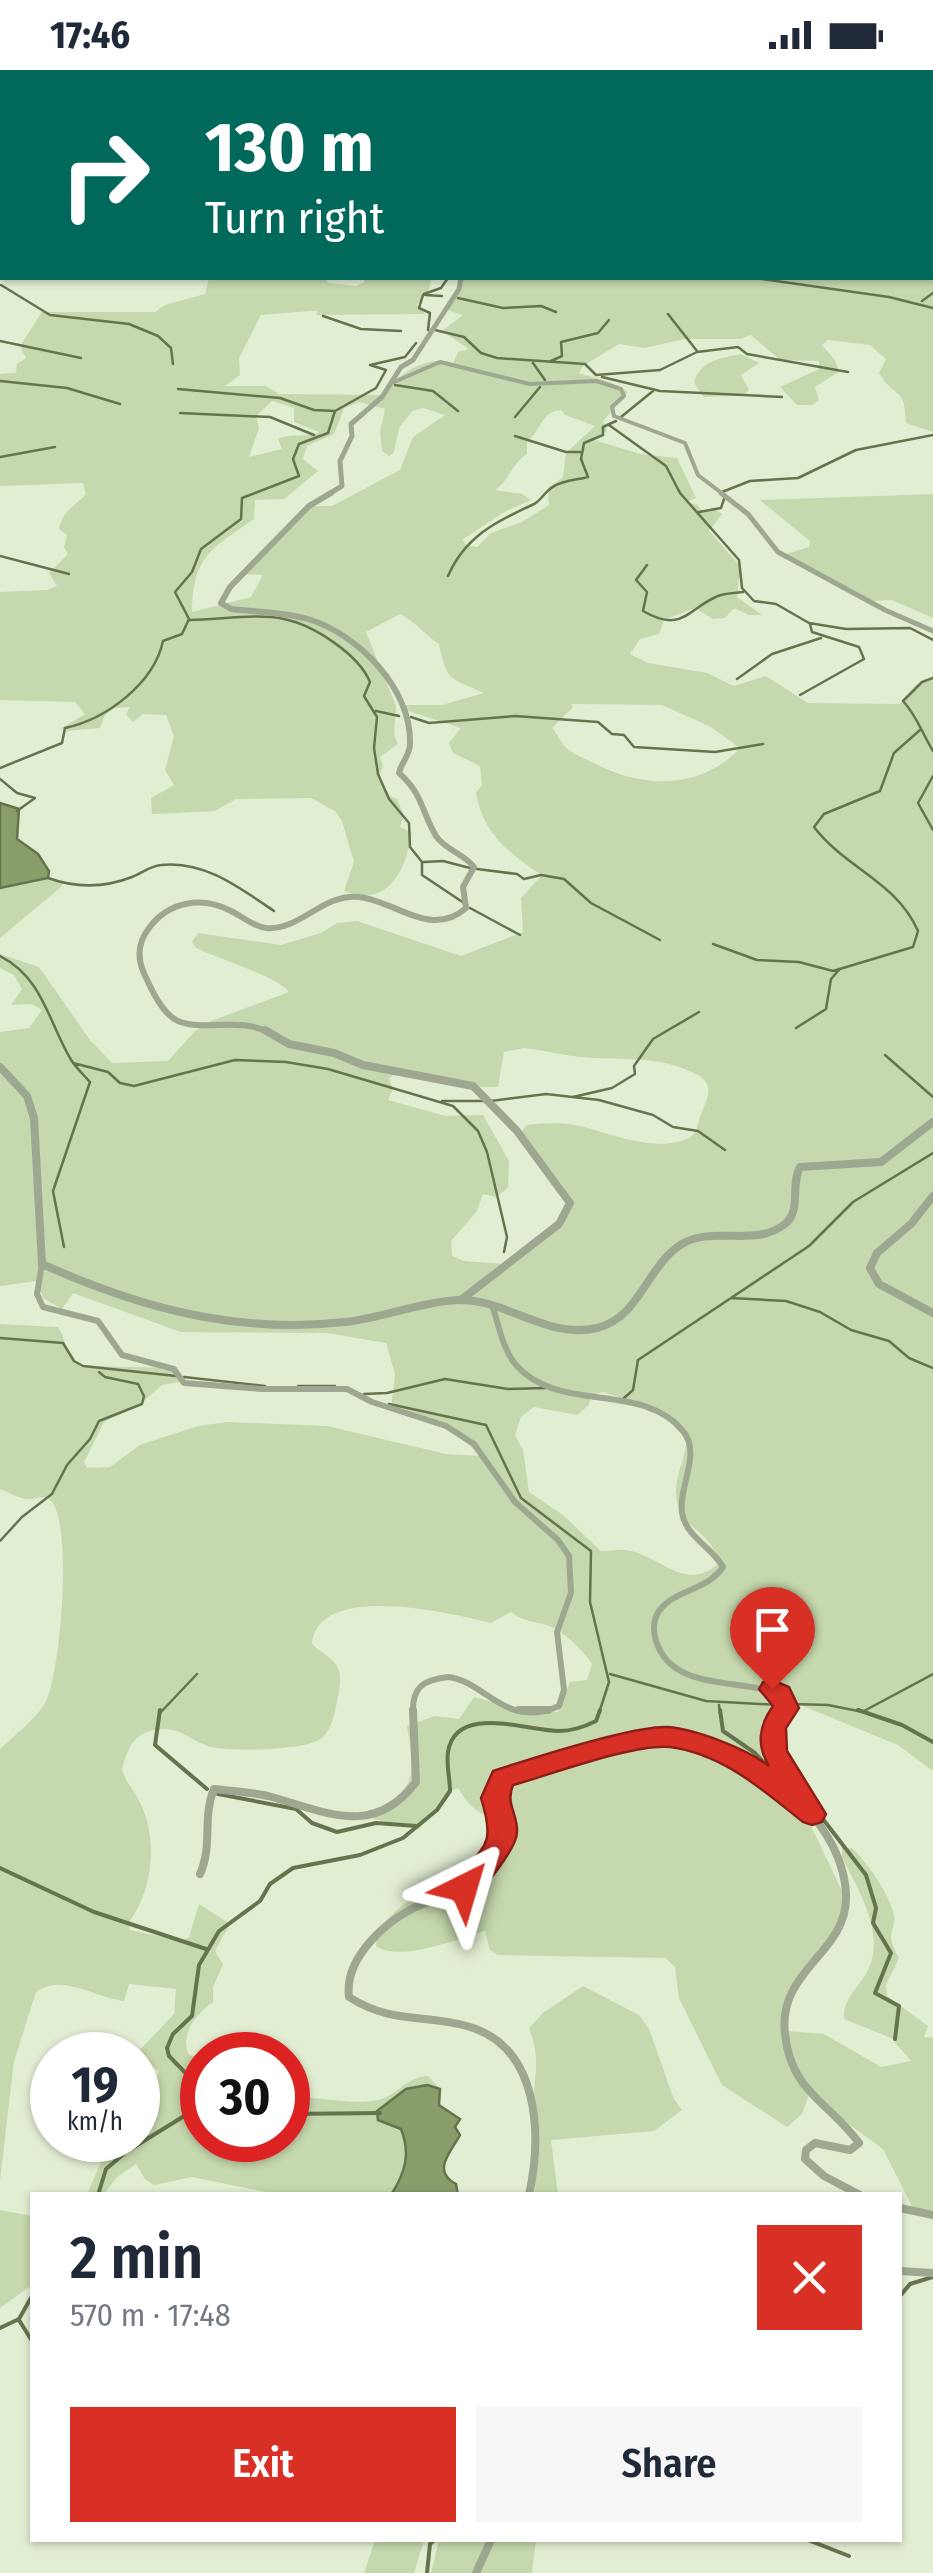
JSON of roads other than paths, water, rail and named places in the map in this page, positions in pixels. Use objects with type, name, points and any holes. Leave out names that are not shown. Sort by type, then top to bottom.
[{"type":"street","points":[[460,280],[460,289],[414,358],[351,424],[352,436],[340,462],[342,486],[309,506],[230,588],[221,604],[231,609],[314,621],[375,662],[400,702],[405,720],[410,747],[399,772],[416,788],[438,840],[465,856],[474,867],[463,887],[466,908],[455,918],[430,921],[370,899],[341,897],[317,905],[282,926],[266,928],[221,906],[184,902],[165,909],[145,932],[138,954],[153,991],[180,1022],[261,1028],[289,1044],[477,1088],[564,1189],[570,1203],[559,1224],[461,1300]]},
{"type":"street","points":[[394,382],[440,362],[530,384],[591,381],[621,389],[624,396],[612,407],[614,416],[685,444],[698,476],[748,514],[778,552],[885,610],[933,631]]},
{"type":"street","points":[[0,1067],[27,1096],[34,1118],[42,1264],[37,1294],[43,1307],[98,1321],[122,1355],[174,1369],[181,1381],[262,1389],[347,1390],[464,1436],[503,1480],[514,1502],[558,1540],[569,1556],[570,1593],[557,1632],[564,1690],[559,1706],[544,1712],[514,1708],[482,1695],[454,1677],[424,1682],[412,1696],[418,1775],[409,1794],[370,1816],[353,1818],[324,1814],[264,1796],[214,1789],[209,1799],[212,1848],[200,1874]]},
{"type":"street","points":[[42,1264],[139,1306],[239,1324],[277,1327],[338,1323],[461,1300],[564,1331],[583,1331],[618,1320],[658,1267],[681,1244],[698,1238],[752,1238],[790,1220],[796,1206],[794,1176],[800,1168],[826,1163],[881,1162],[933,1122]]},
{"type":"street","points":[[933,1196],[910,1225],[876,1254],[870,1266],[878,1284],[933,1313]]},
{"type":"street","points":[[493,1308],[509,1353],[524,1372],[584,1399],[636,1405],[684,1430],[689,1452],[680,1493],[684,1522],[723,1567],[709,1585],[668,1601],[659,1611],[654,1635],[665,1662],[676,1669],[708,1681],[759,1686],[780,1694],[786,1712],[773,1726],[772,1743],[833,1846],[842,1871],[845,1911],[831,1947],[799,1976],[786,1998],[788,2052],[795,2075],[858,2143],[850,2150],[815,2143],[806,2150],[805,2159],[824,2176],[854,2192]]},
{"type":"street","points":[[530,2192],[539,2149],[534,2102],[504,2043],[467,2024],[398,2016],[356,2004],[346,1989],[357,1961],[392,1920],[426,1901],[453,1896],[464,1888],[501,1844],[504,1830],[495,1791],[502,1778],[519,1770],[669,1737],[748,1765],[812,1814]]},
{"type":"street","points":[[902,2208],[933,2215]]},
{"type":"street","points":[[902,2271],[933,2273]]},
{"type":"street","points":[[476,2573],[491,2542]]},
{"type":"waterway","points":[[424,294],[441,288],[447,280]]},
{"type":"waterway","points":[[769,280],[889,297],[933,308]]},
{"type":"waterway","points":[[1,285],[50,315],[129,324],[158,336],[171,348],[173,364]]},
{"type":"waterway","points":[[922,301],[933,293]]},
{"type":"waterway","points":[[423,295],[419,308],[430,313],[428,330]]},
{"type":"waterway","points":[[425,295],[442,296]]},
{"type":"waterway","points":[[458,298],[503,308],[541,306],[556,312]]},
{"type":"waterway","points":[[668,314],[697,351]]},
{"type":"waterway","points":[[323,316],[361,329],[401,331]]},
{"type":"waterway","points":[[551,361],[562,356],[561,342],[598,333],[609,320]]},
{"type":"waterway","points":[[435,330],[464,337],[481,353],[497,358],[585,364],[596,375],[660,370],[697,352],[738,347],[747,354],[848,372]]},
{"type":"waterway","points":[[0,341],[81,358]]},
{"type":"waterway","points":[[335,411],[376,388],[386,370],[370,365],[405,357],[416,343]]},
{"type":"waterway","points":[[533,363],[545,380]]},
{"type":"waterway","points":[[602,377],[660,391],[782,397]]},
{"type":"waterway","points":[[0,381],[67,388],[120,404]]},
{"type":"waterway","points":[[395,385],[433,391],[458,411]]},
{"type":"waterway","points":[[515,417],[540,387]]},
{"type":"waterway","points":[[178,389],[280,398],[314,410],[335,411]]},
{"type":"waterway","points":[[621,417],[653,391]]},
{"type":"waterway","points":[[0,768],[62,743],[65,728],[97,717],[139,685],[163,641],[182,634],[189,619],[175,592],[192,572],[201,549],[241,519],[242,498],[299,476],[293,459],[299,444],[328,433],[335,411]]},
{"type":"waterway","points":[[180,413],[270,417],[314,435]]},
{"type":"waterway","points":[[448,576],[463,551],[482,532],[535,504],[554,486],[588,477],[581,459],[584,443],[603,435],[603,427],[616,421]]},
{"type":"waterway","points":[[609,425],[666,466],[680,493],[739,560],[742,588],[754,601],[776,604],[809,623],[846,629],[910,628],[933,640]]},
{"type":"waterway","points":[[722,492],[750,481],[798,478],[856,450],[933,435]]},
{"type":"waterway","points":[[515,436],[566,452],[580,452]]},
{"type":"waterway","points":[[0,457],[55,447]]},
{"type":"waterway","points":[[699,512],[721,508],[724,499]]},
{"type":"waterway","points":[[0,556],[69,574]]},
{"type":"waterway","points":[[647,565],[636,580],[647,592],[643,611],[656,617],[676,620],[718,596],[743,592]]},
{"type":"waterway","points":[[190,620],[273,617],[296,622],[321,634],[356,662],[370,682],[364,696],[377,717],[374,748],[378,774],[389,799],[409,823],[410,847],[422,862],[422,875],[464,903]]},
{"type":"waterway","points":[[800,695],[864,659],[859,647],[812,632],[810,624]]},
{"type":"waterway","points":[[737,679],[772,654],[821,638]]},
{"type":"waterway","points":[[933,678],[922,682],[903,701],[933,751]]},
{"type":"waterway","points":[[376,711],[399,716]]},
{"type":"waterway","points":[[411,717],[429,723],[515,716],[598,722],[612,734],[624,735],[634,747],[715,752],[763,744]]},
{"type":"waterway","points":[[713,944],[757,960],[799,962],[833,971],[913,947],[918,931],[909,914],[884,887],[840,854],[814,827],[824,814],[880,791],[894,753],[920,730]]},
{"type":"waterway","points":[[933,776],[918,803],[933,830]]},
{"type":"waterway","points":[[0,779],[17,793],[35,798],[17,811]]},
{"type":"waterway","points":[[424,862],[443,861],[470,868]]},
{"type":"waterway","points":[[48,878],[69,884],[100,885],[157,866],[192,867],[221,878],[274,911]]},
{"type":"waterway","points":[[477,869],[517,874],[524,879],[541,875],[564,879],[591,903],[660,940]]},
{"type":"waterway","points":[[470,908],[520,935]]},
{"type":"waterway","points":[[0,956],[26,975],[35,987],[74,1063]]},
{"type":"waterway","points":[[796,1028],[826,1009],[831,979],[839,970]]},
{"type":"waterway","points":[[573,1097],[612,1088],[635,1074],[634,1066],[653,1039],[699,1012]]},
{"type":"waterway","points":[[885,1055],[933,1097]]},
{"type":"waterway","points":[[74,1063],[108,1072],[120,1083],[134,1086],[235,1060],[286,1062],[328,1069],[453,1106],[478,1131],[487,1152],[507,1237],[504,1252]]},
{"type":"waterway","points":[[64,1247],[53,1191],[90,1082],[74,1063]]},
{"type":"waterway","points":[[491,1101],[546,1094],[599,1100],[653,1115],[673,1127],[698,1131],[725,1150]]},
{"type":"waterway","points":[[442,1101],[484,1101]]},
{"type":"waterway","points":[[731,1298],[809,1246],[853,1202],[933,1153]]},
{"type":"waterway","points":[[623,1399],[633,1390],[638,1360],[731,1298]]},
{"type":"waterway","points":[[731,1298],[786,1301],[820,1312],[851,1330],[889,1341],[909,1358],[933,1368]]},
{"type":"waterway","points":[[0,1338],[63,1343],[74,1361],[83,1366],[176,1376]]},
{"type":"waterway","points":[[0,1541],[22,1517],[52,1494],[67,1465],[90,1439],[99,1421],[142,1404],[144,1396],[138,1384],[105,1377],[99,1372]]},
{"type":"waterway","points":[[184,1377],[265,1386]]},
{"type":"waterway","points":[[364,1394],[387,1393],[445,1379],[508,1389],[546,1388]]},
{"type":"waterway","points":[[298,1386],[335,1386]]},
{"type":"waterway","points":[[389,1404],[486,1425],[521,1498],[591,1551],[590,1602],[609,1682],[600,1711]]},
{"type":"waterway","points":[[160,1713],[197,1674]]},
{"type":"waterway","points":[[610,1674],[706,1701],[779,1705]]},
{"type":"waterway","points":[[864,1711],[933,1674]]},
{"type":"waterway","points":[[793,1704],[828,1705],[865,1712]]},
{"type":"waterway","points":[[719,1705],[720,1713]]},
{"type":"waterway","points":[[160,1710],[155,1745],[207,1789]]},
{"type":"waterway","points":[[720,1710],[723,1731],[755,1753],[779,1779]]},
{"type":"waterway","points":[[858,1710],[865,1712]]},
{"type":"waterway","points":[[180,2067],[167,2048],[173,2034],[192,2016],[199,1965],[219,1931],[260,1901],[270,1884],[293,1868],[360,1855],[403,1838],[437,1810],[450,1791],[448,1752],[454,1737],[464,1728],[494,1723],[569,1730],[596,1721],[600,1711]]},
{"type":"waterway","points":[[865,1712],[902,1725],[933,1742]]},
{"type":"waterway","points":[[218,1794],[296,1809],[312,1823],[337,1832],[376,1823],[416,1826]]},
{"type":"waterway","points":[[809,1801],[866,1875],[876,1908],[873,1923],[891,1953],[875,1993],[899,2006],[895,2039]]},
{"type":"waterway","points":[[0,1868],[94,1912],[206,1949]]},
{"type":"waterway","points":[[310,2114],[380,2113]]},
{"type":"waterway","points":[[99,2192],[106,2169],[180,2119]]},
{"type":"waterway","points":[[902,2294],[910,2284],[933,2277]]},
{"type":"waterway","points":[[0,2328],[19,2319],[30,2300]]},
{"type":"waterway","points":[[19,2320],[30,2338]]},
{"type":"waterway","points":[[427,2573],[432,2542]]},
{"type":"waterway","points":[[813,2542],[849,2556]]}]
